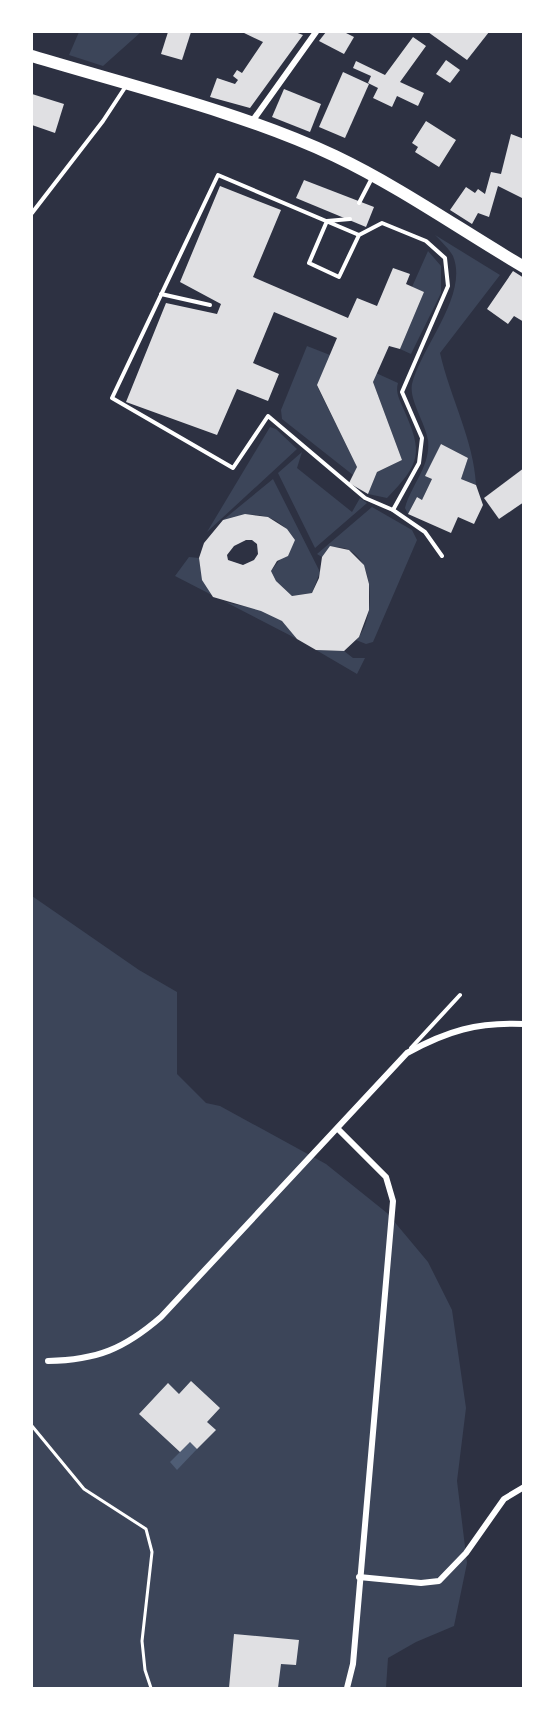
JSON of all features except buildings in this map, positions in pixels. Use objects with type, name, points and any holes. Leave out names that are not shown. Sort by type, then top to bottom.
[{"type":"main road","points":[[32,56],[251,123],[319,149],[373,176],[524,267]]},
{"type":"street","points":[[251,123],[316,32]]},
{"type":"street","points":[[48,1361],[80,1360],[113,1350],[140,1335],[161,1317],[407,1053],[439,1035],[502,1023],[524,1024]]},
{"type":"street","points":[[338,1129],[386,1177],[393,1201],[352,1664],[347,1689]]},
{"type":"street","points":[[359,1577],[421,1583],[439,1581],[466,1553],[504,1499],[524,1487]]},
{"type":"lane","points":[[32,213],[41,198],[103,121],[127,85]]},
{"type":"lane","points":[[359,235],[218,176],[112,398],[233,468],[268,416],[365,498],[393,510],[425,532],[442,556]]},
{"type":"lane","points":[[359,203],[373,176]]},
{"type":"lane","points":[[327,221],[350,219]]},
{"type":"lane","points":[[327,221],[309,263],[339,277],[359,235],[382,223],[426,241],[445,258],[448,286],[402,392],[422,438],[419,463],[393,510]]},
{"type":"lane","points":[[161,294],[210,305]]},
{"type":"lane","points":[[407,1053],[460,995]]},
{"type":"path","points":[[32,1426],[84,1489],[146,1528],[152,1552],[142,1641],[145,1670],[152,1689]]},
{"type":"shaded area","points":[[79,32],[141,32],[103,66],[69,55]]},
{"type":"shaded area","points":[[435,235],[500,275],[440,353],[471,452],[476,485],[461,479],[468,458],[441,444],[426,476],[432,479],[422,500],[417,497],[408,514],[405,508],[424,467],[428,449],[428,440],[413,397],[412,384],[424,354],[442,321],[455,287],[456,271],[453,256]]},
{"type":"shaded area","points":[[428,251],[441,266],[441,293],[411,354],[400,349],[424,292],[412,287]]},
{"type":"shaded area","points":[[307,346],[330,355],[317,386],[357,467],[353,475],[282,419],[281,410]]},
{"type":"shaded area","points":[[376,373],[398,383],[398,396],[410,425],[416,448],[415,457],[407,476],[387,498],[368,494],[377,472],[402,460],[373,382]]},
{"type":"shaded area","points":[[270,427],[276,429],[297,449],[207,532]]},
{"type":"shaded area","points":[[302,452],[297,468],[352,512],[360,498],[367,503],[315,548],[278,473]]},
{"type":"shaded area","points":[[273,479],[320,572],[312,593],[292,596],[276,581],[271,571],[295,540],[280,523],[254,515],[223,520]]},
{"type":"shaded area","points":[[372,507],[412,530],[417,540],[373,642],[366,644],[356,640],[367,620],[369,607],[370,593],[364,567],[358,557],[345,548],[330,547],[322,557],[317,554]]},
{"type":"shaded area","points":[[189,557],[199,558],[203,578],[210,591],[218,598],[175,576]]},
{"type":"shaded area","points":[[221,600],[255,608],[284,623],[297,639]]},
{"type":"shaded area","points":[[316,650],[344,651],[353,658],[365,658],[357,674]]},
{"type":"shaded area","points":[[32,896],[139,970],[177,992],[177,1074],[206,1103],[220,1106],[326,1164],[387,1213],[428,1262],[452,1310],[466,1408],[457,1481],[467,1563],[454,1626],[416,1642],[388,1658],[386,1688],[32,1688]]},
{"type":"shaded area","points":[[190,1442],[197,1449],[177,1470],[170,1462]]}]
